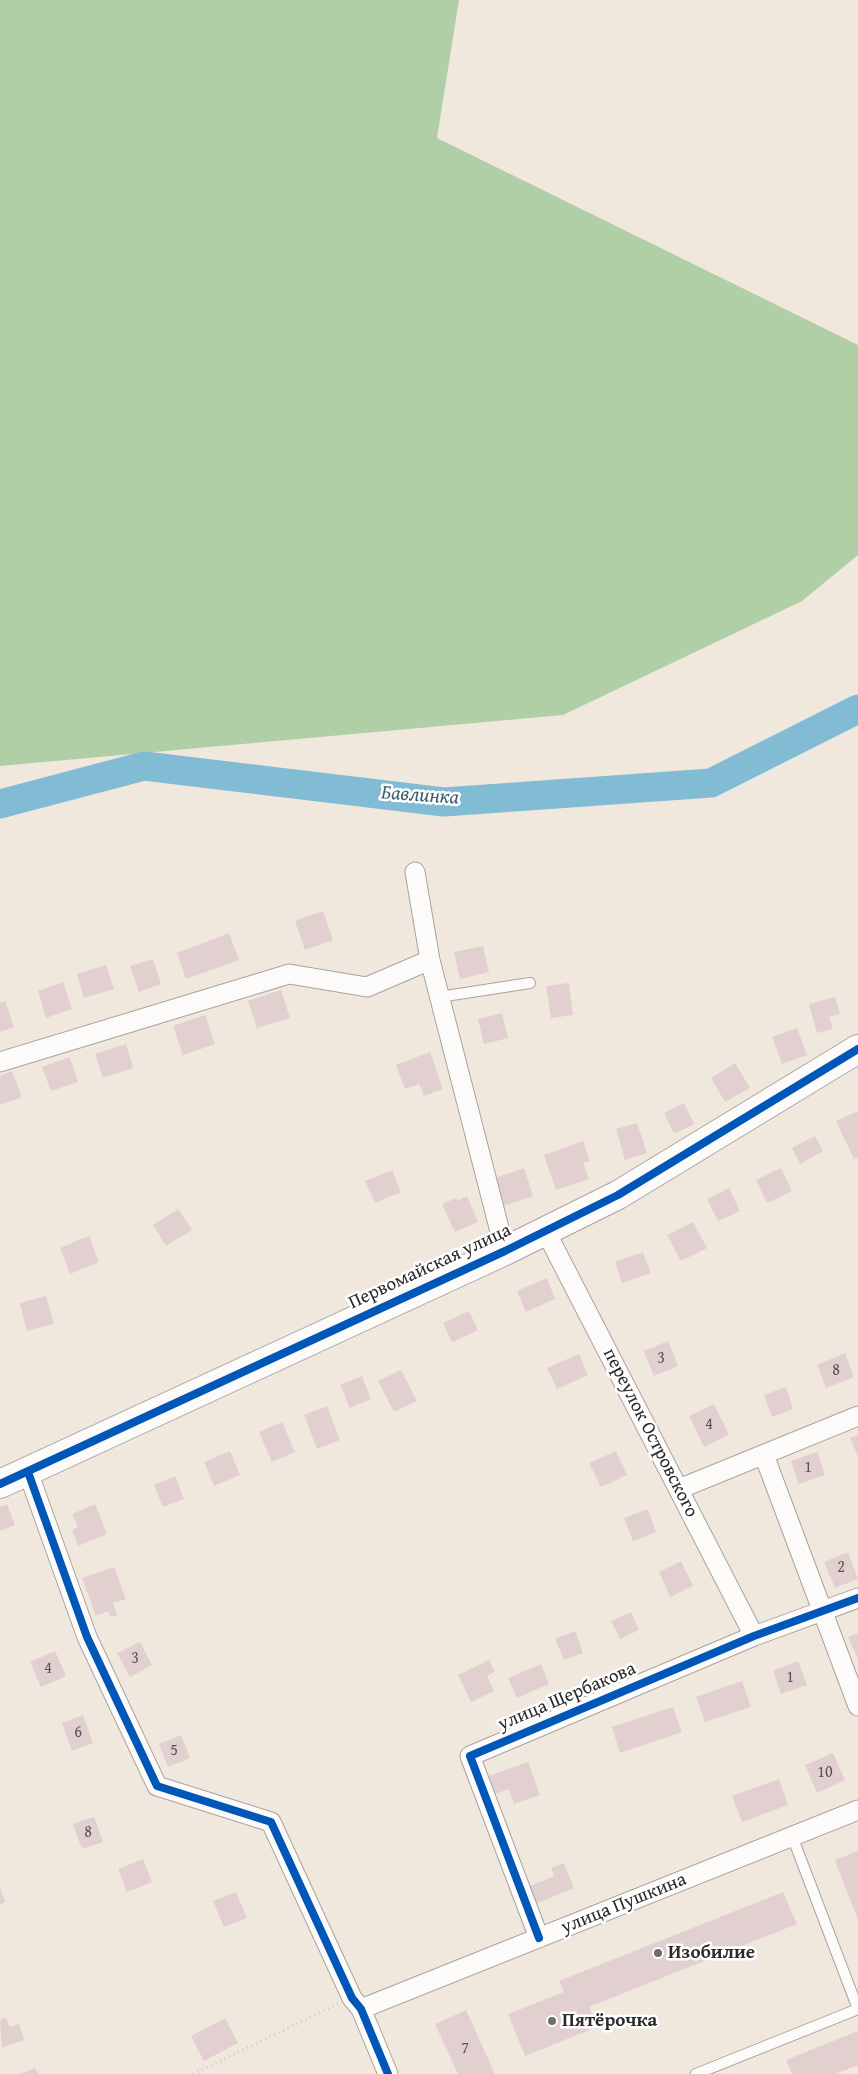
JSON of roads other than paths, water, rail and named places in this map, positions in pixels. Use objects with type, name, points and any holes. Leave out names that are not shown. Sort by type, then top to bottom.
[{"type":"street","points":[[414,872],[430,960],[505,1251]]},
{"type":"street","points":[[0,1062],[289,974],[367,987],[430,960]]},
{"type":"street","name":"Первомайская улица","points":[[0,1484],[505,1251],[618,1195],[858,1049]]},
{"type":"street","name":"переулок Островского","points":[[545,1230],[754,1636]]},
{"type":"street","points":[[679,1489],[858,1416]]},
{"type":"street","points":[[764,1455],[821,1612],[858,1706]]},
{"type":"street","points":[[28,1472],[87,1637],[157,1786],[271,1822],[357,2003],[388,2074]]},
{"type":"street","name":"улица Щербакова","points":[[539,1938],[470,1756],[754,1636],[858,1598]]},
{"type":"street","name":"улица Пушкина","points":[[357,2003],[539,1938],[858,1810]]},
{"type":"lane","points":[[439,997],[530,982]]},
{"type":"lane","points":[[696,2074],[858,2009],[792,1836]]},
{"type":"waterway","name":"Бавлинка","points":[[0,804],[144,766],[444,802],[711,783],[858,709]]},
{"type":"place","name":"Изобилие","points":[[658,1953]]},
{"type":"place","name":"Пятёрочка","points":[[552,2021]]}]
